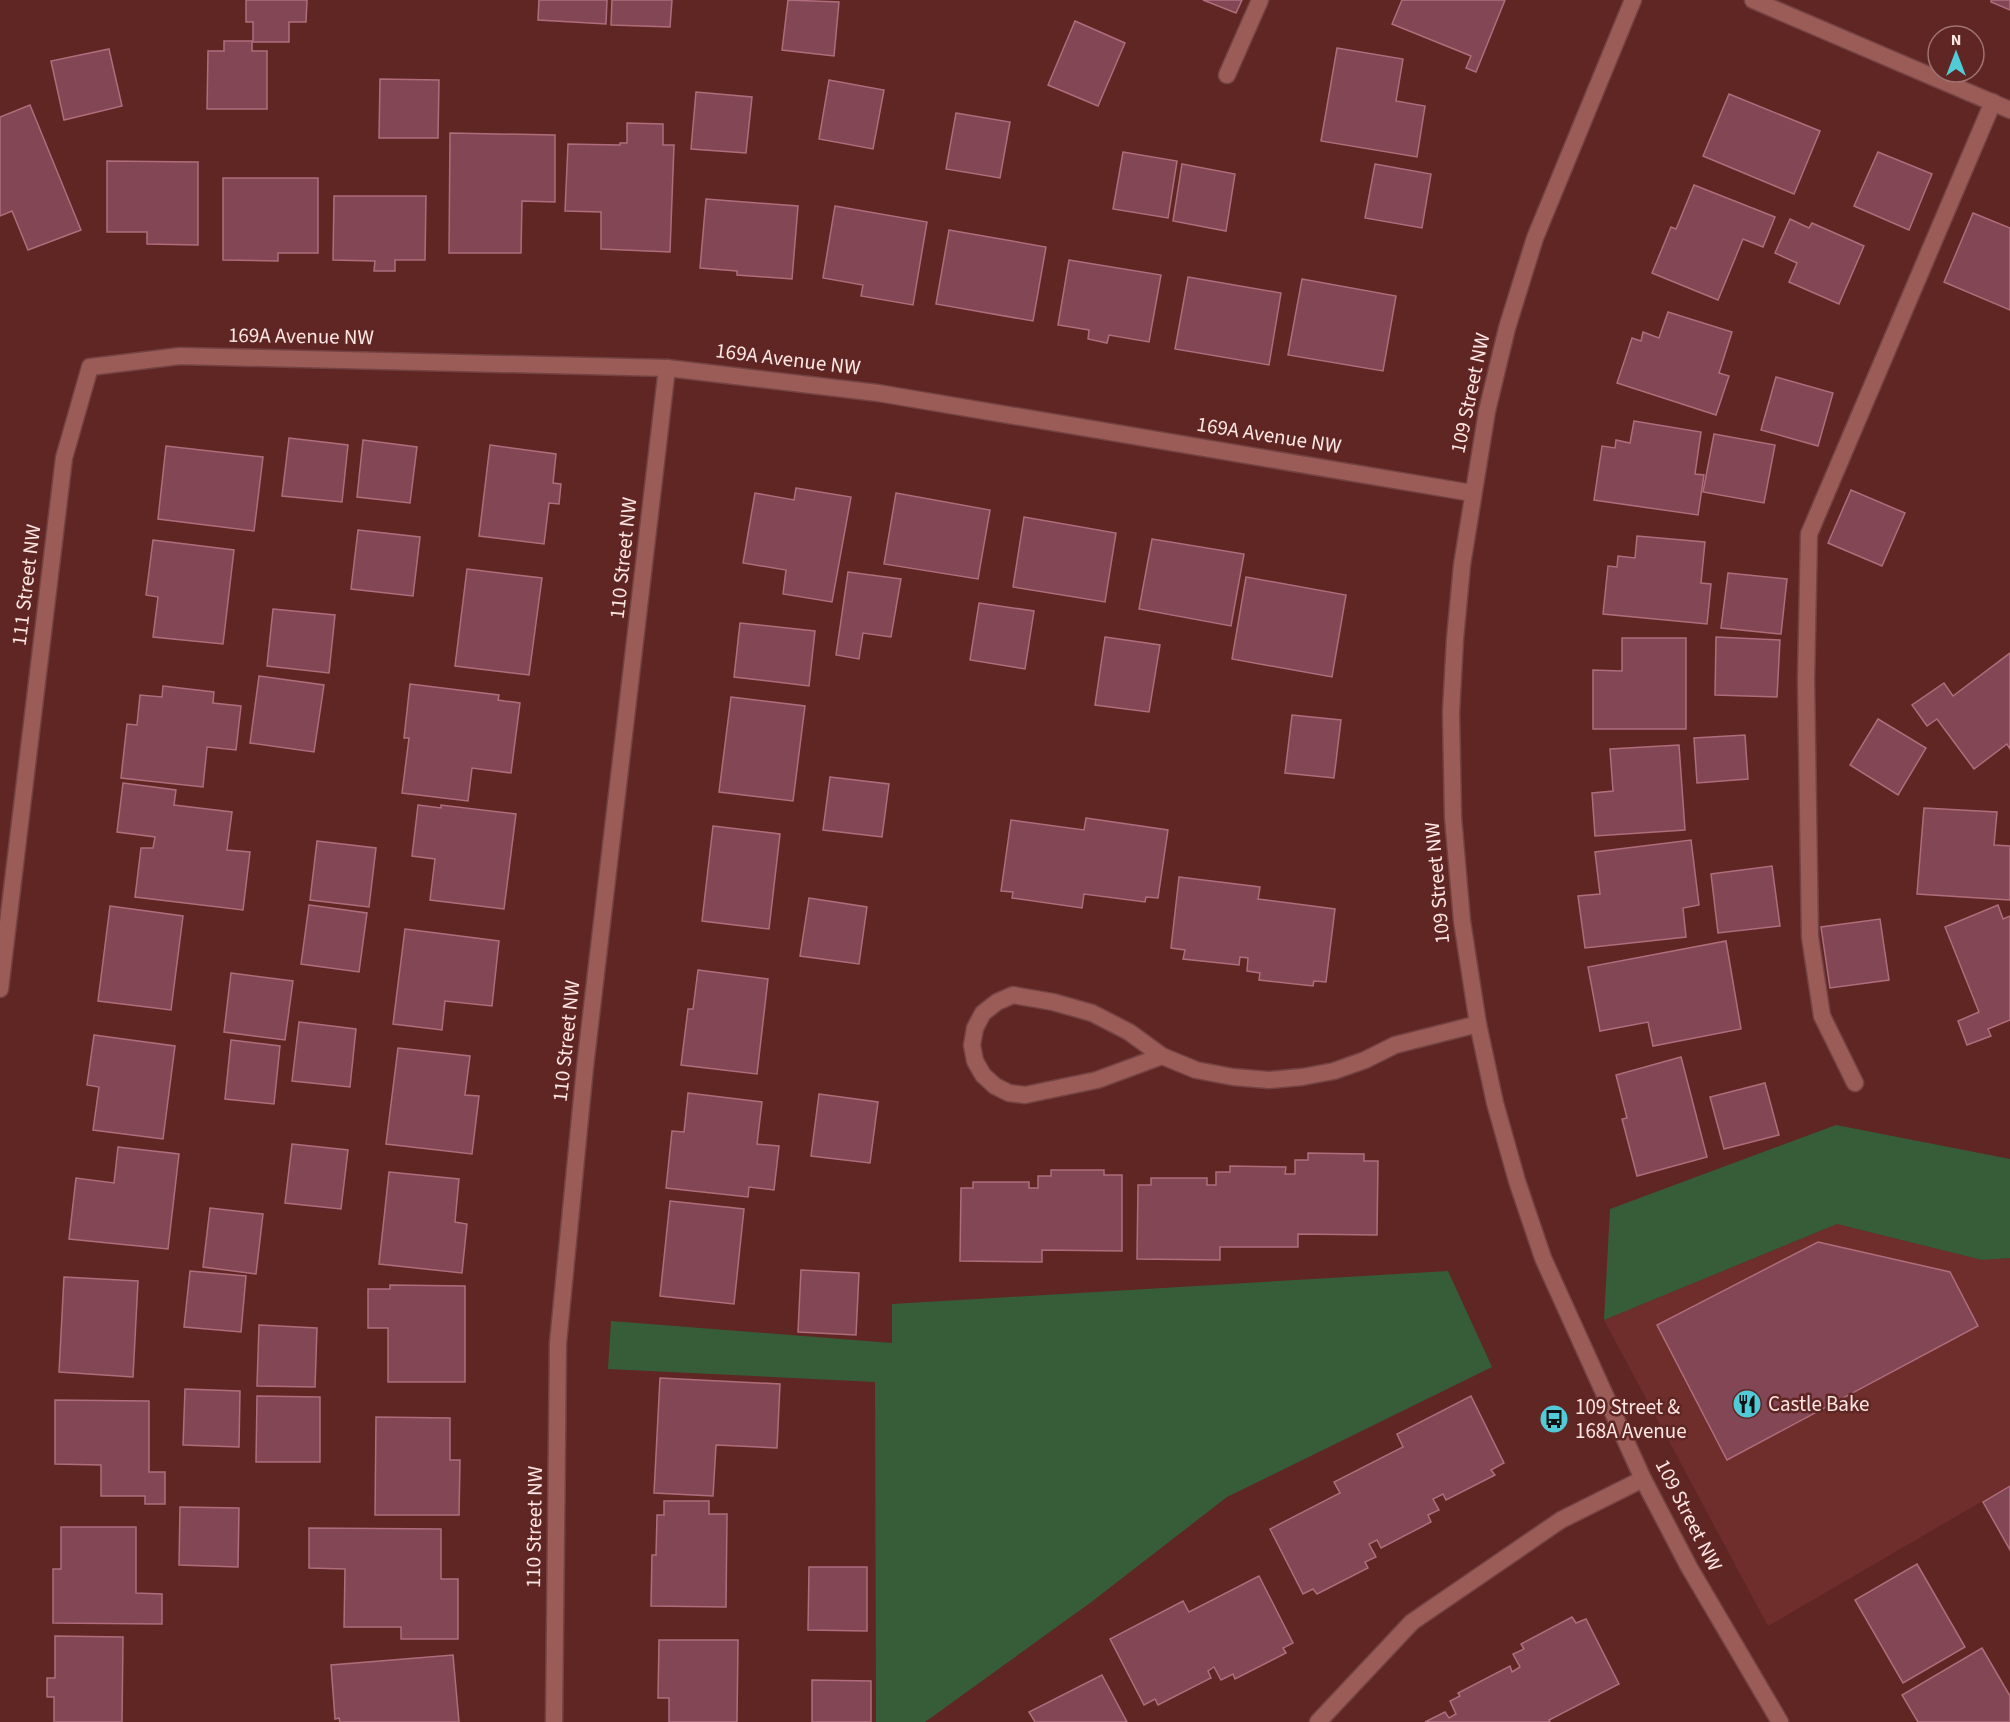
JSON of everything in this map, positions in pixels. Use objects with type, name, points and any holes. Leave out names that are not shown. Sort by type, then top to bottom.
[{"type":"street","points":[[1227,75],[1260,0]]},
{"type":"street","name":"109 Street NW","points":[[1633,0],[1535,238],[1507,328],[1487,411],[1472,493],[1455,639],[1451,712],[1453,817],[1461,910],[1478,1024],[1498,1114],[1517,1181],[1543,1258],[1643,1479],[1689,1567],[1780,1722]]},
{"type":"street","points":[[1753,0],[2010,110]]},
{"type":"street","points":[[1855,1083],[1822,1016],[1810,937],[1806,680],[1809,534],[1993,102]]},
{"type":"street","name":"169A Avenue NW","points":[[90,367],[180,356],[667,368],[878,393],[1472,493]]},
{"type":"street","name":"111 Street NW","points":[[0,989],[64,458],[90,367]]},
{"type":"street","name":"110 Street NW","points":[[554,1722],[558,1342],[585,1067],[667,368]]},
{"type":"street","points":[[1162,1056],[1097,1080],[1025,1095],[1009,1093],[995,1086],[982,1075],[975,1061],[972,1045],[975,1028],[984,1013],[996,1002],[1013,995],[1053,1002],[1092,1013],[1129,1032],[1162,1056],[1196,1070],[1233,1077],[1269,1080],[1334,1071],[1365,1060],[1395,1045],[1478,1024]]},
{"type":"street","points":[[1318,1722],[1412,1622],[1561,1520],[1643,1479]]},
{"type":"shaded area","points":[[1837,1224],[1982,1260],[2010,1258],[2010,1485],[1768,1626],[1604,1320]]},
{"type":"green space","points":[[1836,1125],[2010,1159],[2010,1258],[1982,1260],[1837,1224],[1604,1320],[1610,1209]]},
{"type":"green space","points":[[1448,1271],[1492,1367],[1227,1497],[1090,1603],[925,1722],[876,1722],[875,1382],[608,1369],[611,1321],[892,1343],[892,1304]]},
{"type":"building","points":[[246,0],[307,0],[306,22],[289,22],[289,42],[253,42],[253,22],[246,22]]},
{"type":"building","points":[[539,0],[607,0],[606,24],[538,20]]},
{"type":"building","points":[[612,0],[672,0],[670,27],[611,25]]},
{"type":"building","points":[[788,0],[839,2],[834,56],[782,50]]},
{"type":"building","points":[[1203,0],[1242,0],[1236,13]]},
{"type":"building","points":[[1402,0],[1505,0],[1476,72],[1466,68],[1471,56],[1392,24]]},
{"type":"building","points":[[1991,0],[2010,0],[2010,10],[1991,2]]},
{"type":"building","points":[[1075,21],[1125,43],[1098,106],[1048,85]]},
{"type":"building","points":[[224,41],[252,41],[252,51],[267,51],[267,109],[207,109],[208,51],[224,51]]},
{"type":"building","points":[[1337,48],[1403,59],[1396,101],[1425,106],[1417,157],[1321,141]]},
{"type":"building","points":[[109,49],[122,106],[64,120],[51,61]]},
{"type":"building","points":[[380,79],[439,80],[438,138],[379,138]]},
{"type":"building","points":[[829,80],[884,90],[873,149],[819,139]]},
{"type":"building","points":[[696,92],[752,97],[746,153],[691,149]]},
{"type":"building","points":[[1729,94],[1820,131],[1794,194],[1703,156]]},
{"type":"building","points":[[30,105],[81,230],[28,250],[12,211],[0,216],[0,117]]},
{"type":"building","points":[[956,113],[1010,122],[1000,178],[946,169]]},
{"type":"building","points":[[627,123],[663,124],[663,145],[674,145],[670,252],[601,249],[601,212],[565,211],[568,144],[620,145],[620,143],[627,143]]},
{"type":"building","points":[[450,133],[555,135],[555,202],[522,201],[521,253],[449,253]]},
{"type":"building","points":[[1123,152],[1177,161],[1168,218],[1113,209]]},
{"type":"building","points":[[1878,152],[1932,174],[1909,230],[1854,206]]},
{"type":"building","points":[[107,161],[198,162],[198,245],[147,244],[147,232],[107,232]]},
{"type":"building","points":[[1182,164],[1235,174],[1226,231],[1173,221]]},
{"type":"building","points":[[1375,164],[1431,174],[1422,228],[1365,218]]},
{"type":"building","points":[[223,178],[318,178],[318,253],[278,253],[278,261],[223,260]]},
{"type":"building","points":[[1694,185],[1775,217],[1763,247],[1743,239],[1718,300],[1652,273],[1671,227],[1676,229]]},
{"type":"building","points":[[334,196],[426,196],[425,260],[395,260],[395,271],[374,271],[375,261],[333,260]]},
{"type":"building","points":[[706,199],[798,206],[792,279],[737,275],[737,271],[700,268]]},
{"type":"building","points":[[835,206],[927,222],[913,305],[861,296],[863,285],[823,278]]},
{"type":"building","points":[[1973,213],[2010,228],[2010,310],[1944,282]]},
{"type":"building","points":[[1790,219],[1809,228],[1812,223],[1864,246],[1839,304],[1789,282],[1797,263],[1775,253]]},
{"type":"building","points":[[949,230],[1046,247],[1033,321],[936,304]]},
{"type":"building","points":[[1069,260],[1161,275],[1149,342],[1109,335],[1107,343],[1088,339],[1089,330],[1058,325]]},
{"type":"building","points":[[1188,277],[1281,293],[1269,365],[1175,349]]},
{"type":"building","points":[[1302,279],[1396,296],[1383,371],[1288,355]]},
{"type":"building","points":[[1668,312],[1732,332],[1719,373],[1729,376],[1716,415],[1617,383],[1632,338],[1641,341],[1643,332],[1659,338]]},
{"type":"building","points":[[1776,377],[1833,393],[1818,446],[1761,430]]},
{"type":"building","points":[[1634,421],[1701,432],[1695,474],[1704,475],[1698,515],[1594,500],[1602,446],[1615,448],[1616,440],[1630,443]]},
{"type":"building","points":[[1714,434],[1775,445],[1764,503],[1703,492]]},
{"type":"building","points":[[289,438],[348,445],[342,502],[282,496]]},
{"type":"building","points":[[363,440],[417,447],[410,503],[357,497]]},
{"type":"building","points":[[490,445],[556,454],[553,483],[561,484],[559,504],[549,503],[544,544],[479,536]]},
{"type":"building","points":[[166,446],[263,457],[254,531],[158,519]]},
{"type":"building","points":[[796,488],[851,497],[832,602],[783,594],[786,570],[743,563],[755,493],[794,500]]},
{"type":"building","points":[[1851,490],[1905,513],[1882,566],[1828,543]]},
{"type":"building","points":[[896,493],[990,510],[978,579],[884,564]]},
{"type":"building","points":[[1024,517],[1116,533],[1105,602],[1013,587]]},
{"type":"building","points":[[358,530],[420,537],[413,596],[351,589]]},
{"type":"building","points":[[1637,536],[1705,542],[1701,583],[1711,584],[1707,624],[1603,614],[1608,566],[1617,567],[1618,556],[1635,558]]},
{"type":"building","points":[[1152,539],[1244,554],[1231,626],[1139,609]]},
{"type":"building","points":[[153,540],[234,550],[223,644],[153,637],[158,597],[146,595]]},
{"type":"building","points":[[467,569],[542,578],[529,675],[455,666]]},
{"type":"building","points":[[848,572],[901,579],[891,637],[863,633],[859,659],[836,655]]},
{"type":"building","points":[[1728,573],[1787,579],[1781,634],[1721,628]]},
{"type":"building","points":[[1246,577],[1346,595],[1332,677],[1232,659]]},
{"type":"building","points":[[979,603],[1034,611],[1025,669],[970,660]]},
{"type":"building","points":[[273,609],[335,615],[329,673],[267,666]]},
{"type":"building","points":[[740,623],[815,631],[809,686],[734,677]]},
{"type":"building","points":[[1105,637],[1160,645],[1149,712],[1095,705]]},
{"type":"building","points":[[1716,637],[1780,640],[1777,697],[1715,695]]},
{"type":"building","points":[[1622,638],[1686,638],[1686,729],[1593,729],[1593,670],[1622,671]]},
{"type":"building","points":[[2010,653],[2010,749],[2007,744],[1974,769],[1937,719],[1927,726],[1912,705],[1944,683],[1953,696]]},
{"type":"building","points":[[259,676],[324,685],[314,752],[250,743]]},
{"type":"building","points":[[410,684],[499,695],[498,700],[520,703],[511,773],[472,768],[468,801],[402,793],[409,738],[404,738]]},
{"type":"building","points":[[163,686],[214,692],[213,703],[241,706],[236,750],[207,747],[203,787],[121,778],[127,724],[137,725],[140,695],[162,697]]},
{"type":"building","points":[[731,697],[805,706],[793,801],[719,792]]},
{"type":"building","points":[[1292,715],[1341,720],[1334,778],[1285,773]]},
{"type":"building","points":[[1878,719],[1926,748],[1898,795],[1850,765]]},
{"type":"building","points":[[1745,735],[1748,779],[1697,783],[1694,738]]},
{"type":"building","points":[[1679,745],[1685,830],[1595,836],[1592,793],[1613,791],[1610,749]]},
{"type":"building","points":[[830,777],[889,784],[882,837],[823,830]]},
{"type":"building","points":[[123,783],[176,790],[174,805],[232,812],[227,850],[250,852],[243,910],[135,897],[141,848],[153,848],[155,837],[117,832]]},
{"type":"building","points":[[418,805],[441,808],[441,805],[516,814],[504,909],[430,900],[435,859],[412,856]]},
{"type":"building","points":[[1924,808],[1997,812],[1994,845],[2010,846],[2010,900],[1917,894]]},
{"type":"building","points":[[1086,818],[1168,830],[1158,898],[1146,897],[1145,902],[1084,894],[1082,908],[1012,898],[1013,892],[1001,891],[1011,820],[1084,830]]},
{"type":"building","points":[[713,826],[780,834],[769,929],[702,921]]},
{"type":"building","points":[[1691,840],[1699,905],[1683,908],[1686,937],[1585,948],[1578,896],[1600,894],[1595,852]]},
{"type":"building","points":[[317,841],[376,848],[369,907],[310,900]]},
{"type":"building","points":[[1772,866],[1780,926],[1718,933],[1711,874]]},
{"type":"building","points":[[1179,877],[1260,887],[1258,899],[1335,909],[1326,982],[1314,981],[1313,986],[1259,980],[1260,973],[1247,971],[1248,958],[1240,957],[1239,965],[1183,959],[1185,950],[1171,948]]},
{"type":"building","points":[[809,898],[867,907],[859,964],[800,956]]},
{"type":"building","points":[[309,905],[367,913],[359,972],[301,964]]},
{"type":"building","points":[[1998,905],[2003,919],[2010,916],[2010,1020],[1988,1029],[1991,1036],[1967,1045],[1958,1021],[1979,1012],[1945,927]]},
{"type":"building","points":[[110,906],[183,916],[171,1010],[98,1001]]},
{"type":"building","points":[[1880,919],[1889,980],[1830,988],[1821,927]]},
{"type":"building","points":[[405,929],[499,941],[492,1006],[445,1001],[442,1030],[393,1024]]},
{"type":"building","points":[[1726,941],[1741,1029],[1653,1046],[1648,1022],[1600,1031],[1588,967]]},
{"type":"building","points":[[698,970],[768,979],[757,1074],[681,1065],[688,1009],[693,1009]]},
{"type":"building","points":[[231,973],[293,981],[285,1040],[224,1032]]},
{"type":"building","points":[[299,1022],[356,1029],[350,1087],[292,1081]]},
{"type":"building","points":[[94,1035],[175,1046],[163,1139],[93,1130],[99,1087],[87,1085]]},
{"type":"building","points":[[231,1040],[280,1046],[274,1104],[225,1099]]},
{"type":"building","points":[[398,1048],[470,1056],[465,1095],[479,1096],[472,1154],[386,1144]]},
{"type":"building","points":[[1681,1057],[1707,1157],[1637,1176],[1622,1119],[1627,1118],[1616,1075]]},
{"type":"building","points":[[1765,1083],[1779,1135],[1724,1149],[1710,1097]]},
{"type":"building","points":[[688,1093],[762,1102],[757,1144],[779,1146],[774,1190],[749,1187],[748,1197],[666,1188],[672,1131],[684,1132]]},
{"type":"building","points":[[819,1094],[878,1102],[870,1163],[811,1156]]},
{"type":"building","points":[[292,1144],[348,1150],[341,1209],[285,1203]]},
{"type":"building","points":[[118,1147],[179,1154],[168,1249],[69,1239],[76,1178],[114,1183]]},
{"type":"building","points":[[1308,1153],[1364,1154],[1364,1161],[1378,1161],[1377,1235],[1298,1234],[1298,1247],[1220,1247],[1220,1260],[1137,1259],[1138,1185],[1151,1185],[1151,1178],[1207,1178],[1207,1185],[1216,1185],[1216,1172],[1230,1172],[1230,1166],[1286,1167],[1285,1174],[1295,1174],[1295,1160],[1308,1160]]},
{"type":"building","points":[[1051,1170],[1104,1170],[1104,1175],[1122,1175],[1122,1251],[1042,1250],[1042,1262],[960,1261],[961,1188],[973,1188],[973,1182],[1029,1182],[1029,1188],[1038,1188],[1038,1176],[1051,1176]]},
{"type":"building","points":[[389,1172],[459,1179],[455,1222],[467,1224],[462,1273],[379,1264]]},
{"type":"building","points":[[670,1201],[744,1209],[734,1304],[660,1296]]},
{"type":"building","points":[[210,1208],[263,1214],[256,1274],[203,1267]]},
{"type":"building","points":[[1818,1242],[1950,1272],[1978,1326],[1727,1460],[1657,1325]]},
{"type":"building","points":[[801,1270],[859,1273],[856,1335],[798,1332]]},
{"type":"building","points":[[190,1271],[246,1276],[241,1332],[184,1327]]},
{"type":"building","points":[[64,1277],[138,1281],[133,1377],[59,1372]]},
{"type":"building","points":[[390,1285],[465,1286],[465,1382],[388,1382],[388,1328],[368,1328],[368,1289],[390,1289]]},
{"type":"building","points":[[259,1325],[317,1328],[315,1387],[257,1386]]},
{"type":"building","points":[[660,1378],[780,1384],[777,1448],[716,1445],[713,1496],[654,1493]]},
{"type":"building","points":[[185,1389],[240,1391],[239,1447],[183,1445]]},
{"type":"building","points":[[257,1396],[320,1397],[320,1462],[256,1462]]},
{"type":"building","points":[[1471,1396],[1504,1463],[1491,1470],[1495,1475],[1446,1500],[1443,1494],[1433,1499],[1439,1510],[1428,1515],[1431,1522],[1381,1548],[1377,1540],[1369,1544],[1376,1557],[1365,1562],[1368,1568],[1317,1594],[1313,1589],[1303,1594],[1270,1529],[1340,1493],[1334,1482],[1403,1447],[1397,1434]]},
{"type":"building","points":[[55,1400],[149,1401],[149,1472],[165,1472],[165,1504],[145,1504],[145,1496],[101,1496],[101,1465],[55,1464]]},
{"type":"building","points":[[376,1417],[450,1418],[450,1460],[460,1460],[459,1515],[375,1515]]},
{"type":"building","points":[[2010,1486],[2010,1550],[1983,1502]]},
{"type":"building","points":[[664,1501],[709,1501],[709,1514],[727,1514],[726,1607],[651,1606],[652,1555],[656,1555],[657,1515],[664,1515]]},
{"type":"building","points":[[180,1507],[239,1508],[238,1567],[179,1565]]},
{"type":"building","points":[[61,1527],[136,1527],[136,1593],[162,1594],[162,1624],[53,1623],[53,1569],[61,1569]]},
{"type":"building","points":[[309,1528],[441,1529],[441,1579],[458,1579],[458,1639],[401,1639],[401,1627],[344,1627],[345,1569],[309,1568]]},
{"type":"building","points":[[1917,1564],[1965,1647],[1903,1683],[1855,1600]]},
{"type":"building","points":[[809,1567],[867,1567],[867,1631],[808,1630]]},
{"type":"building","points":[[1259,1576],[1293,1643],[1283,1648],[1286,1653],[1235,1679],[1233,1674],[1221,1680],[1214,1667],[1208,1671],[1211,1678],[1158,1705],[1155,1699],[1144,1705],[1110,1639],[1183,1601],[1189,1612]]},
{"type":"building","points":[[1572,1617],[1576,1623],[1586,1619],[1619,1684],[1549,1720],[1550,1722],[1425,1722],[1445,1712],[1449,1718],[1456,1714],[1450,1701],[1460,1696],[1458,1693],[1510,1666],[1512,1672],[1520,1667],[1513,1654],[1524,1649],[1521,1644]]},
{"type":"building","points":[[55,1636],[123,1637],[122,1722],[54,1722],[54,1697],[47,1697],[47,1678],[55,1678]]},
{"type":"building","points":[[659,1640],[738,1640],[737,1722],[669,1722],[669,1698],[658,1698]]},
{"type":"building","points":[[1982,1648],[2010,1696],[2010,1722],[1918,1722],[1902,1695]]},
{"type":"building","points":[[453,1655],[459,1722],[340,1722],[339,1718],[335,1719],[331,1665]]},
{"type":"building","points":[[1102,1675],[1127,1722],[1035,1722],[1029,1712]]},
{"type":"building","points":[[812,1680],[871,1681],[871,1722],[812,1722]]},
{"type":"place","name":"Castle Bake","points":[[1747,1404]]},
{"type":"place","name":"109 Street & 168A Avenue","points":[[1554,1419]]}]
